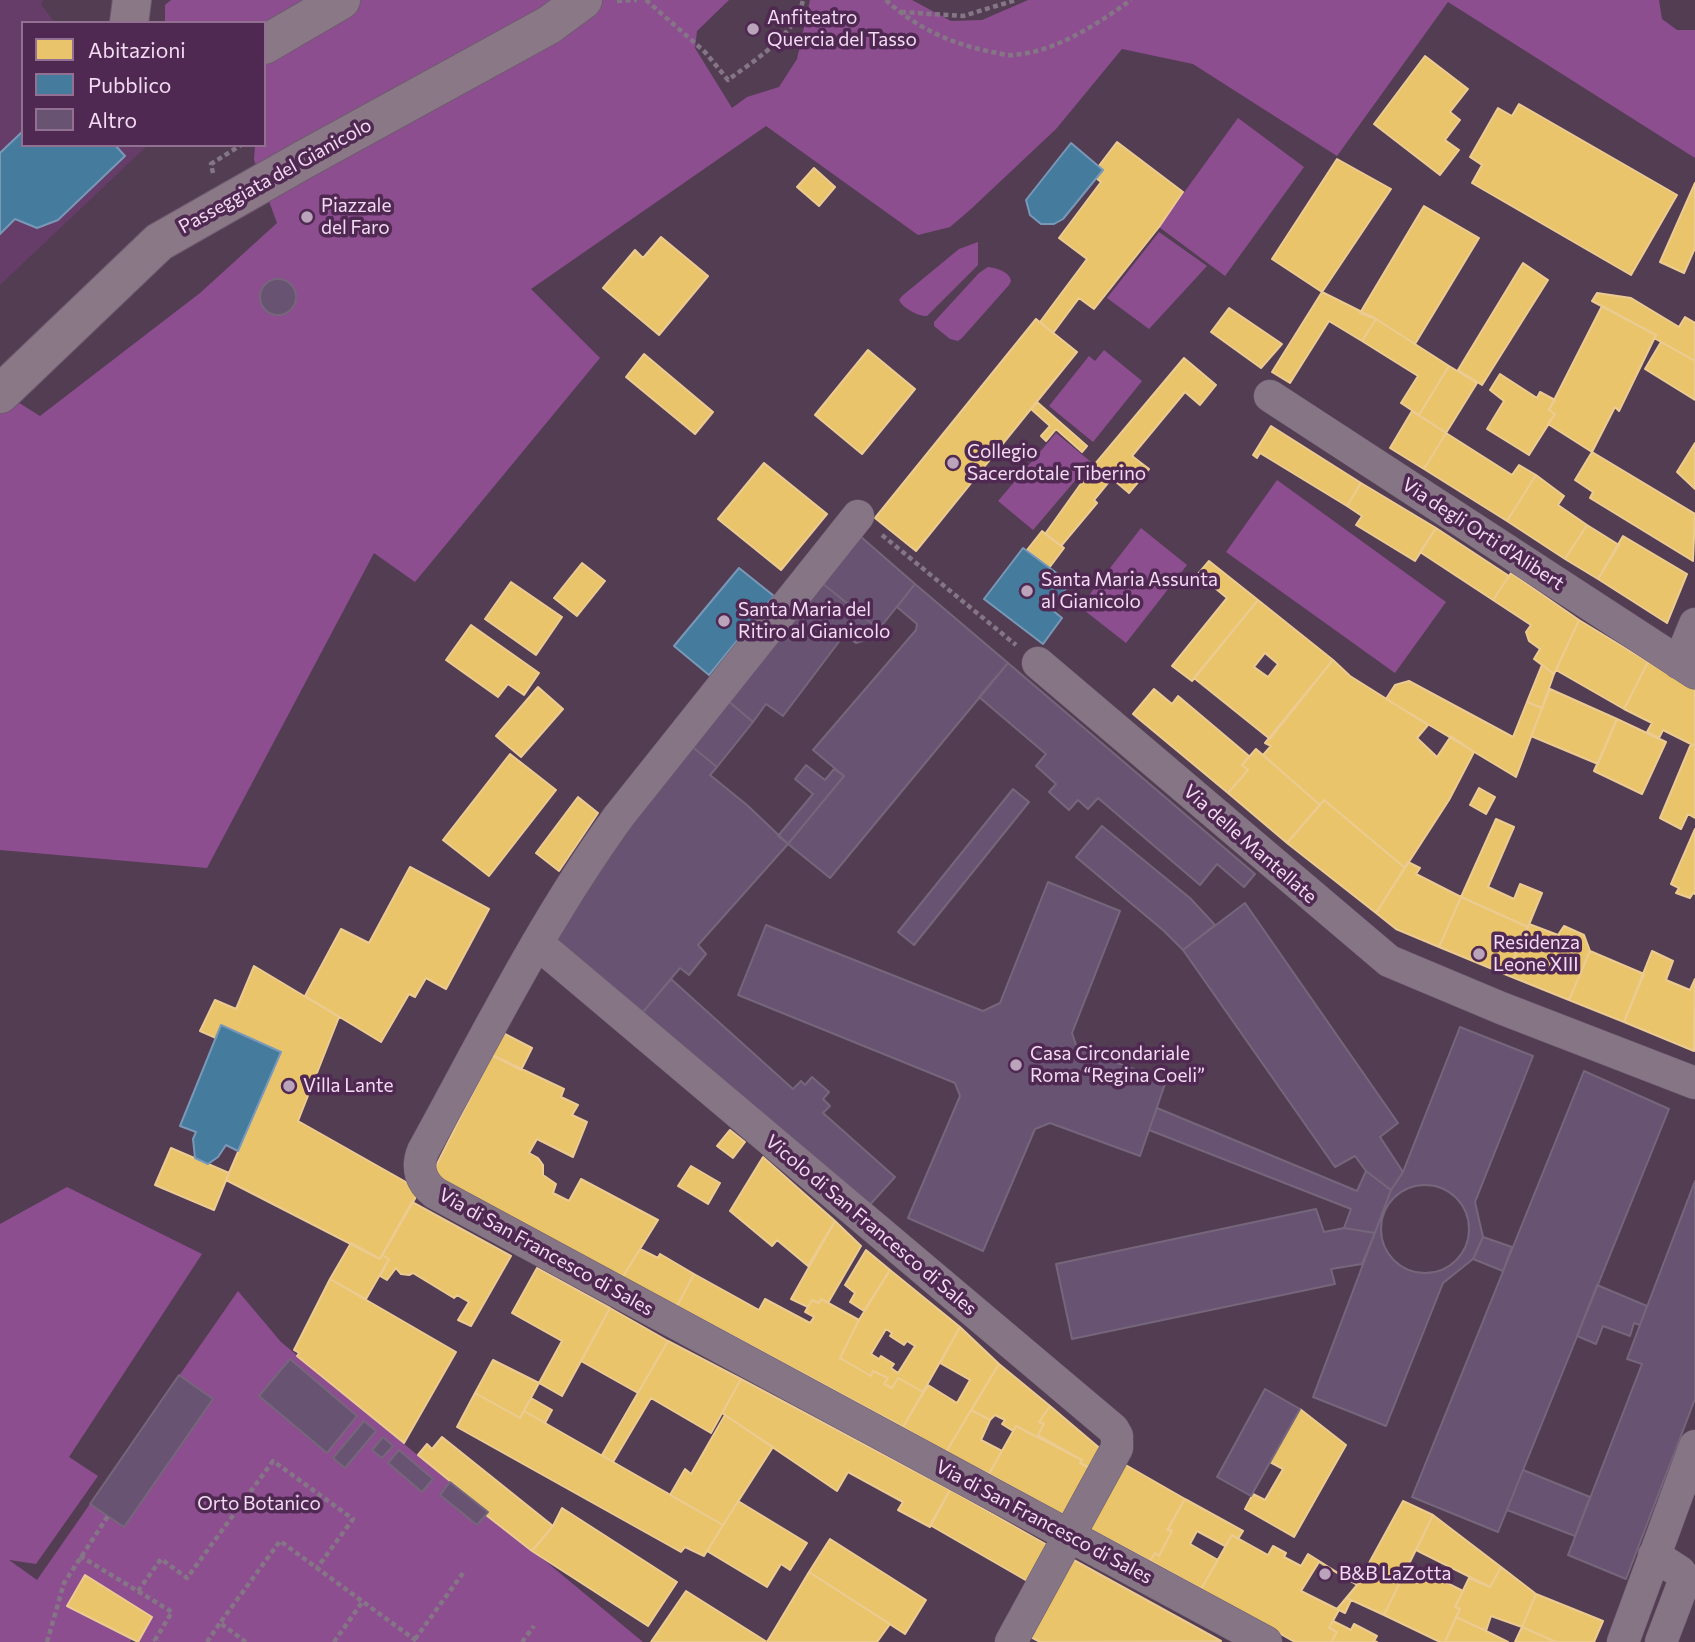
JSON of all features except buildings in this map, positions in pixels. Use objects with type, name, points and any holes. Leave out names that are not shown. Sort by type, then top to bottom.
[{"type":"street","points":[[129,21],[132,0]]},
{"type":"street","points":[[266,44],[341,0]]},
{"type":"street","name":"Passeggiata del Gianicolo","points":[[0,394],[159,242],[549,25],[583,0]]},
{"type":"street","name":"Via degli Orti d'Alibert","points":[[1270,396],[1687,668]]},
{"type":"street","name":"Via di San Francesco di Sales","points":[[858,516],[619,816],[577,875],[423,1152],[419,1164],[425,1184],[435,1193],[1266,1642]]},
{"type":"street","points":[[1687,668],[1695,624]]},
{"type":"street","name":"Via delle Mantellate","points":[[1038,663],[1389,961],[1501,1008],[1695,1083]]},
{"type":"street","name":"Vicolo di San Francesco di Sales","points":[[537,943],[1113,1429],[1117,1436],[1116,1448],[1011,1642]]},
{"type":"street","points":[[1623,1642],[1695,1446]]},
{"type":"street","points":[[1654,1555],[1677,1569],[1685,1579],[1661,1642]]},
{"type":"street","points":[[1612,1642],[1640,1594]]},
{"type":"path","points":[[646,0],[705,52],[728,80],[770,50],[800,14],[803,0]]},
{"type":"path","points":[[886,0],[899,12],[939,37],[1012,55],[1049,47],[1083,30],[1130,0]]},
{"type":"path","points":[[899,12],[963,16],[1016,0]]},
{"type":"path","points":[[211,164],[238,147]]},
{"type":"path","points":[[858,516],[1038,663]]},
{"type":"path","points":[[138,1591],[161,1559],[187,1578],[272,1461],[353,1519],[317,1568]]},
{"type":"path","points":[[47,1642],[64,1583],[108,1516]]},
{"type":"path","points":[[207,1642],[280,1541],[416,1641],[463,1573]]},
{"type":"path","points":[[80,1556],[172,1612],[155,1640],[159,1642]]},
{"type":"path","points":[[334,1642],[363,1601]]},
{"type":"path","points":[[220,1623],[246,1642]]},
{"type":"path","points":[[522,1642],[534,1626]]},
{"type":"shaded area","points":[[0,0],[43,0],[41,4],[54,21],[21,21],[21,147],[146,147],[0,285]]},
{"type":"green space","points":[[171,0],[729,0],[697,31],[695,48],[732,108],[747,97],[779,87],[797,59],[810,0],[912,0],[951,21],[982,20],[1028,0],[1659,0],[1662,19],[1677,30],[1695,30],[1695,158],[1448,2],[1337,156],[1193,64],[1122,49],[1056,129],[971,209],[950,227],[918,235],[766,126],[531,289],[600,358],[415,582],[374,553],[207,868],[0,850],[0,391],[40,416],[200,293],[277,223],[254,160],[255,147],[266,147],[266,21],[165,21],[165,5]]},
{"type":"green space","points":[[1238,118],[1304,167],[1225,276],[1159,227]]},
{"type":"green space","points":[[1159,232],[1207,266],[1149,329],[1107,298]]},
{"type":"green space","points":[[978,242],[978,265],[927,316],[907,309],[901,303],[899,300],[902,296],[959,249]]},
{"type":"green space","points":[[988,267],[1006,273],[1011,281],[1009,285],[962,338],[958,341],[950,339],[934,326],[934,322],[979,273]]},
{"type":"green space","points":[[1104,350],[1142,381],[1093,442],[1049,406],[1089,356],[1095,361]]},
{"type":"green space","points":[[1056,433],[1091,462],[1033,530],[998,501]]},
{"type":"green space","points":[[1277,480],[1446,602],[1395,673],[1226,552]]},
{"type":"green space","points":[[1141,528],[1187,565],[1126,643],[1080,607]]},
{"type":"green space","name":"Orto Botanico","points":[[67,1187],[202,1254],[69,1457],[98,1476],[36,1564],[9,1560],[37,1580],[238,1291],[281,1342],[643,1642],[137,1642],[132,1639],[130,1642],[0,1642],[0,1224]]},
{"type":"place","name":"Anfiteatro Quercia del Tasso","points":[[753,29]]},
{"type":"place","name":"Piazzale del Faro","points":[[307,217]]},
{"type":"place","name":"Collegio Sacerdotale Tiberino","points":[[953,463]]},
{"type":"place","name":"Santa Maria Assunta al Gianicolo","points":[[1027,591]]},
{"type":"place","name":"Santa Maria del Ritiro al Gianicolo","points":[[724,621]]},
{"type":"place","name":"Residenza Leone XIII","points":[[1479,954]]},
{"type":"place","name":"Casa Circondariale Roma “Regina Coeli”","points":[[1016,1065]]},
{"type":"place","name":"Villa Lante","points":[[289,1086]]},
{"type":"place","name":"B&B LaZotta","points":[[1325,1574]]}]
